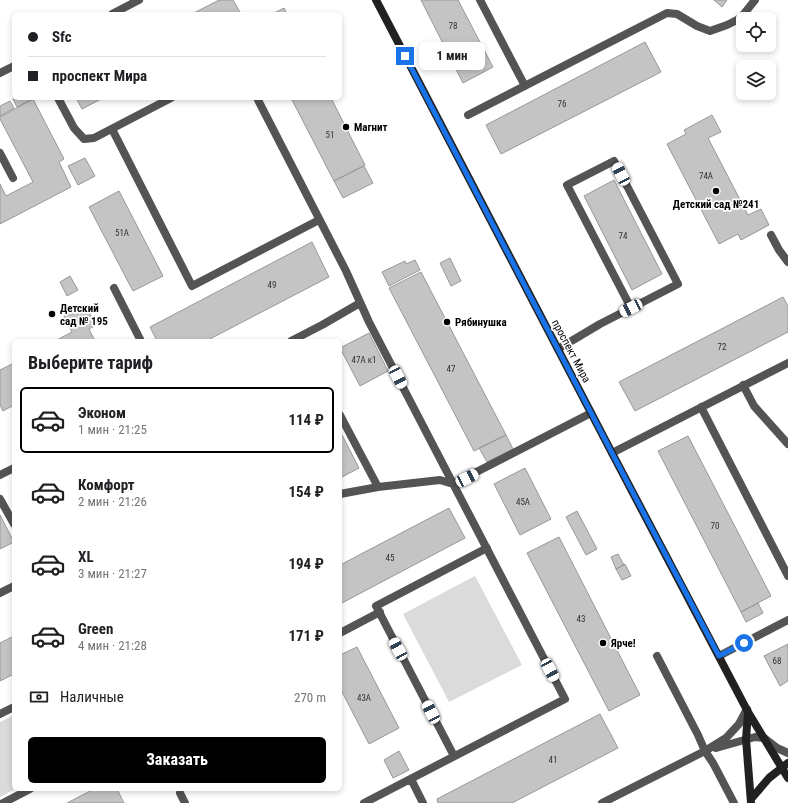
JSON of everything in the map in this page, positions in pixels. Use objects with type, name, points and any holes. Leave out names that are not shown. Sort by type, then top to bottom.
[{"type":"main road","name":"проспект Мира","points":[[376,0],[747,710],[764,738],[785,765],[788,778]]},
{"type":"main road","points":[[747,710],[746,739],[750,802]]},
{"type":"main road","points":[[750,802],[762,785],[785,765]]},
{"type":"street","points":[[116,12],[139,0]]},
{"type":"street","points":[[480,0],[525,86]]},
{"type":"street","points":[[468,115],[666,13],[677,14],[697,26],[710,31],[736,20],[743,15],[753,1]]},
{"type":"street","points":[[0,73],[12,67]]},
{"type":"street","points":[[59,100],[74,128],[84,139],[94,138],[167,100]]},
{"type":"street","points":[[258,100],[346,271],[360,303],[565,699],[364,803]]},
{"type":"street","points":[[112,129],[192,286],[319,220]]},
{"type":"street","points":[[0,153],[13,178]]},
{"type":"street","points":[[558,349],[631,308],[678,284],[614,161],[567,185],[631,308]]},
{"type":"street","points":[[771,235],[779,250],[788,262]]},
{"type":"street","points":[[114,288],[140,339]]},
{"type":"street","points":[[295,339],[322,326],[360,303]]},
{"type":"street","points":[[612,453],[788,362]]},
{"type":"street","points":[[743,385],[754,406],[788,444]]},
{"type":"street","points":[[701,407],[788,576]]},
{"type":"street","points":[[342,494],[378,487],[440,480],[454,484],[591,414]]},
{"type":"street","points":[[342,419],[378,487]]},
{"type":"street","points":[[0,475],[12,469]]},
{"type":"street","points":[[0,499],[12,520]]},
{"type":"street","points":[[454,756],[376,606],[487,548]]},
{"type":"street","points":[[0,593],[12,587]]},
{"type":"street","points":[[342,632],[380,612]]},
{"type":"street","points":[[719,656],[788,620]]},
{"type":"street","points":[[657,656],[705,751],[734,803]]},
{"type":"street","points":[[0,714],[12,708]]},
{"type":"street","points":[[602,803],[705,751],[726,738],[739,724],[747,710]]},
{"type":"street","points":[[705,751],[755,737],[764,738],[777,748],[788,753]]},
{"type":"street","points":[[411,779],[423,803]]},
{"type":"street","points":[[3,803],[26,791]]},
{"type":"street","points":[[180,793],[185,803]]},
{"type":"shaded area","points":[[475,576],[522,665],[449,702],[403,614]]},
{"type":"shaded area","points":[[12,716],[12,791],[0,797],[0,722]]},
{"type":"building","points":[[219,0],[233,0],[240,12],[196,12]]},
{"type":"building","points":[[421,0],[458,0],[493,67],[463,83]]},
{"type":"building","points":[[714,0],[727,0],[722,7]]},
{"type":"building","points":[[284,8],[286,12],[276,12]]},
{"type":"building","points":[[645,42],[661,72],[501,154],[486,125]]},
{"type":"building","points":[[14,100],[30,100],[17,107]]},
{"type":"building","points":[[34,100],[64,159],[59,162],[71,187],[0,224],[0,184],[6,196],[33,182],[0,117]]},
{"type":"building","points":[[77,100],[99,100],[82,109]]},
{"type":"building","points":[[292,100],[332,100],[365,165],[334,181]]},
{"type":"building","points":[[10,101],[14,108],[0,116],[0,106]]},
{"type":"building","points":[[712,115],[721,132],[708,138],[748,215],[761,209],[769,225],[741,240],[738,234],[719,244],[667,144],[686,134],[684,130]]},
{"type":"building","points":[[85,158],[95,176],[78,185],[68,166]]},
{"type":"building","points":[[364,166],[373,183],[343,198],[334,181]]},
{"type":"building","points":[[614,180],[662,274],[632,290],[584,196]]},
{"type":"building","points":[[119,191],[163,276],[133,291],[89,207]]},
{"type":"building","points":[[312,242],[329,277],[210,339],[156,339],[150,327]]},
{"type":"building","points":[[450,258],[461,281],[451,286],[440,263]]},
{"type":"building","points":[[415,260],[420,270],[389,286],[382,272],[405,261],[406,264]]},
{"type":"building","points":[[421,272],[506,435],[474,451],[389,288]]},
{"type":"building","points":[[70,276],[78,290],[67,296],[60,282]]},
{"type":"building","points":[[783,297],[788,306],[788,332],[635,411],[619,382]]},
{"type":"building","points":[[85,305],[96,325],[89,329],[94,339],[59,339],[72,332],[64,316]]},
{"type":"building","points":[[369,333],[388,371],[360,386],[342,352],[342,347]]},
{"type":"building","points":[[12,364],[12,406],[3,411],[0,405],[0,370]]},
{"type":"building","points":[[342,435],[359,468],[342,477]]},
{"type":"building","points":[[506,435],[513,449],[487,462],[479,448]]},
{"type":"building","points":[[688,436],[771,596],[741,612],[658,451]]},
{"type":"building","points":[[525,468],[551,519],[520,535],[494,484]]},
{"type":"building","points":[[449,508],[465,538],[342,603],[342,564]]},
{"type":"building","points":[[577,511],[597,549],[586,555],[566,517]]},
{"type":"building","points":[[0,515],[12,538],[12,543],[0,549]]},
{"type":"building","points":[[559,537],[640,695],[609,711],[527,553]]},
{"type":"building","points":[[618,554],[624,565],[616,569],[611,557]]},
{"type":"building","points":[[625,564],[631,576],[622,580],[616,569]]},
{"type":"building","points":[[758,603],[763,613],[746,622],[741,612]]},
{"type":"building","points":[[12,637],[12,675],[0,681],[0,643]]},
{"type":"building","points":[[788,644],[788,681],[780,686],[764,656]]},
{"type":"building","points":[[357,647],[399,728],[369,744],[342,692],[342,654]]},
{"type":"building","points":[[600,714],[618,748],[512,803],[438,803],[437,799]]},
{"type":"building","points":[[399,751],[409,770],[393,778],[384,760]]},
{"type":"building","points":[[90,791],[118,791],[124,803],[67,803]]},
{"type":"place","name":"Магнит","points":[[346,127]]},
{"type":"place","name":"Детский сад №241","points":[[716,191]]},
{"type":"place","name":"Детский сад № 195","points":[[52,314]]},
{"type":"place","name":"Рябинушка","points":[[447,322]]},
{"type":"place","name":"Ярче!","points":[[603,643]]},
{"type":"route","points":[[405,56],[719,656],[744,643]]}]
